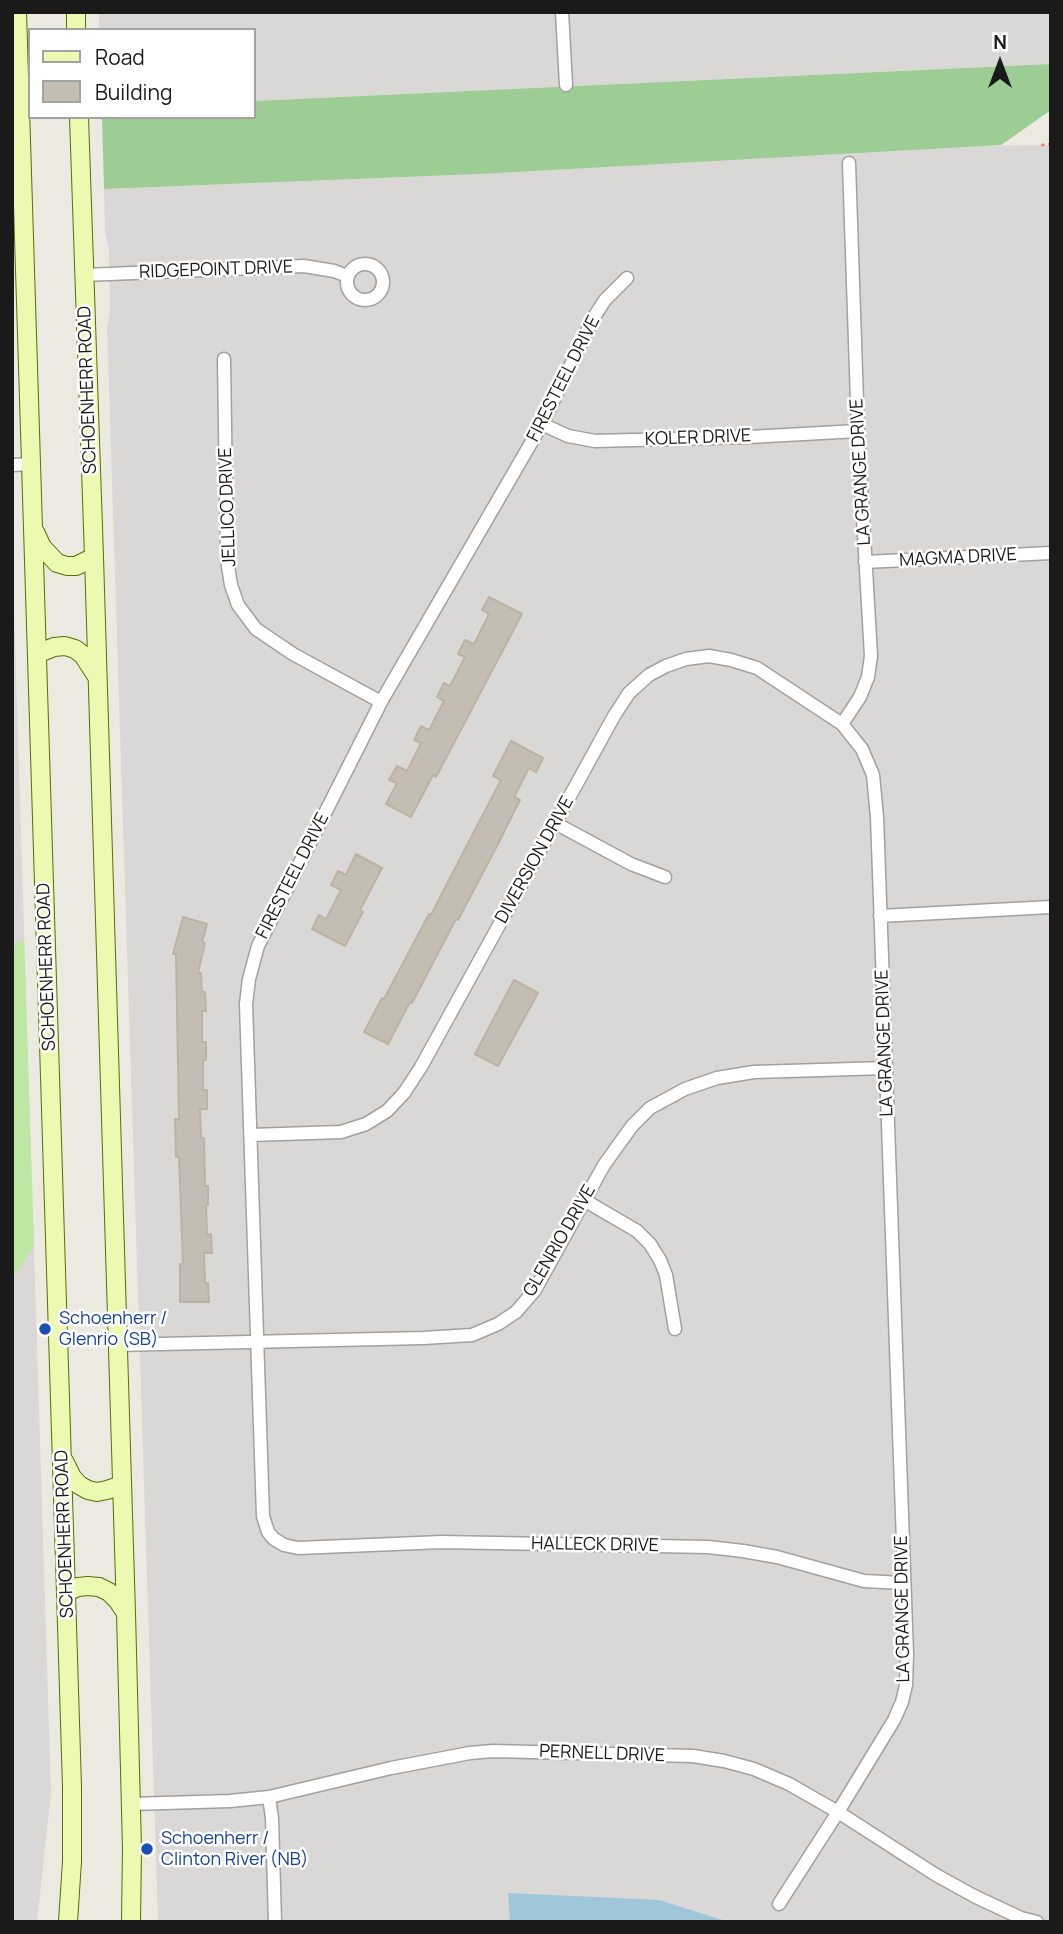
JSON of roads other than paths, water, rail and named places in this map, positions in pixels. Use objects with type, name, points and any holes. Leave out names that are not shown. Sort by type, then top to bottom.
[{"type":"main road","name":"SCHOENHERR ROAD","points":[[17,12],[19,272],[32,464],[66,1592],[72,1826],[68,1922]]},
{"type":"main road","name":"SCHOENHERR ROAD","points":[[79,119],[127,1613],[131,1922]]},
{"type":"main road","points":[[34,529],[42,547],[57,563],[76,566],[94,557]]},
{"type":"main road","points":[[37,654],[54,647],[75,649],[83,655],[97,678]]},
{"type":"main road","points":[[62,1459],[72,1477],[88,1490],[97,1492],[122,1485]]},
{"type":"main road","points":[[66,1592],[88,1586],[99,1587],[109,1592],[127,1613]]},
{"type":"street","points":[[562,12],[566,85]]},
{"type":"street","name":"LA GRANGE DRIVE","points":[[779,1904],[894,1720],[906,1685],[877,817],[873,775],[862,750],[842,724],[860,697],[868,677],[871,656],[858,431],[849,163]]},
{"type":"street","name":"RIDGEPOINT DRIVE","points":[[84,275],[304,266],[347,276]]},
{"type":"street","name":"FIRESTEEL DRIVE","points":[[284,1545],[268,1532],[263,1516],[246,1004],[249,979],[258,946],[381,702],[542,424],[594,317],[605,300],[627,278]]},
{"type":"street","name":"JELLICO DRIVE","points":[[224,359],[227,560],[238,605],[256,629],[293,654],[381,702]]},
{"type":"street","name":"KOLER DRIVE","points":[[542,424],[568,436],[595,441],[858,431]]},
{"type":"street","points":[[12,465],[32,464]]},
{"type":"street","name":"MAGMA DRIVE","points":[[865,562],[1051,553]]},
{"type":"street","name":"DIVERSION DRIVE","points":[[251,1135],[341,1132],[366,1124],[387,1111],[404,1093],[421,1067],[614,716],[629,693],[649,675],[686,659],[709,656],[731,660],[757,668],[842,724]]},
{"type":"street","points":[[555,823],[631,864],[665,877]]},
{"type":"street","points":[[880,916],[1051,907]]},
{"type":"street","name":"GLENRIO DRIVE","points":[[117,1345],[472,1335],[498,1324],[516,1312],[535,1290],[604,1165],[632,1126],[650,1108],[685,1089],[717,1078],[754,1072],[886,1068]]},
{"type":"street","points":[[584,1200],[637,1231],[650,1244],[666,1275],[675,1329]]},
{"type":"street","name":"HALLECK DRIVE","points":[[284,1545],[313,1548],[442,1542],[708,1547],[777,1558],[864,1581],[903,1583]]},
{"type":"street","name":"PERNELL DRIVE","points":[[131,1804],[269,1797],[391,1768],[493,1751],[693,1756],[754,1769],[789,1784],[936,1875],[1021,1918],[1037,1922]]},
{"type":"street","points":[[269,1797],[275,1922]]},
{"type":"water","points":[[508,1893],[659,1900],[729,1922],[510,1922]]},
{"type":"place","name":"Schoenherr / Glenrio (SB)","points":[[45,1329]]},
{"type":"place","name":"Schoenherr / Clinton River (NB)","points":[[147,1849]]}]
